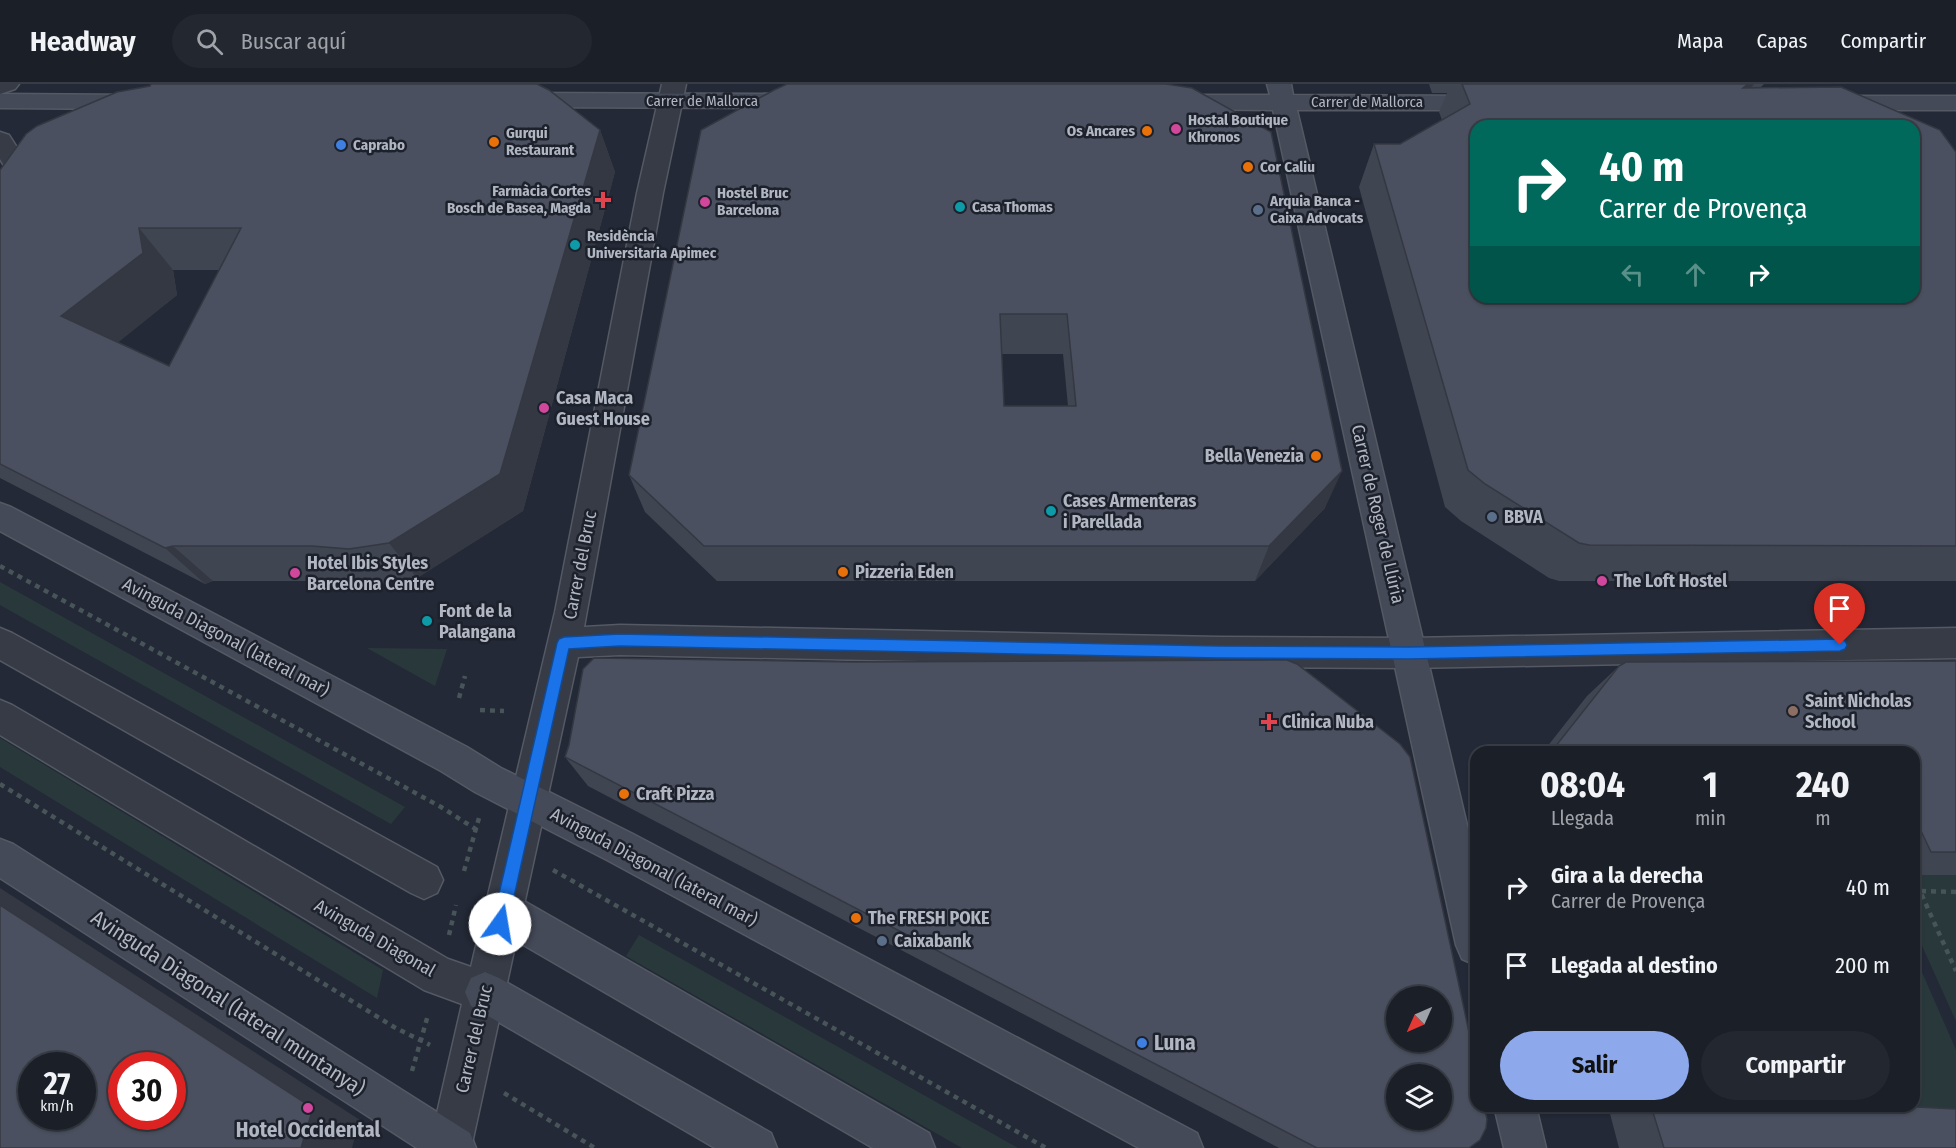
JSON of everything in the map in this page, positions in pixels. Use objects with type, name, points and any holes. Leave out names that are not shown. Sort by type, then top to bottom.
[{"type":"main road","points":[[0,101],[135,93],[162,102]]},
{"type":"main road","name":"Carrer de Mallorca","points":[[494,100],[672,93],[819,101]]},
{"type":"main road","name":"Carrer de Mallorca","points":[[1147,102],[1281,93],[1504,103]]},
{"type":"main road","name":"Carrer de Roger de Llúria","points":[[1281,93],[1470,919]]},
{"type":"main road","points":[[1890,94],[1909,120]]},
{"type":"main road","points":[[1809,103],[1890,94],[1956,103]]},
{"type":"main road","name":"Avinguda Diagonal (lateral mar)","points":[[0,516],[454,759],[488,780],[620,847],[1182,1148]]},
{"type":"main road","name":"Avinguda Diagonal (lateral muntanya)","points":[[0,857],[452,1147]]},
{"type":"main road","points":[[503,911],[914,1148]]},
{"type":"main road","name":"Avinguda Diagonal","points":[[485,992],[756,1148]]},
{"type":"main road","points":[[1516,1112],[1525,1148]]},
{"type":"street","points":[[0,87],[7,84]]},
{"type":"street","points":[[110,123],[122,116],[135,93]]},
{"type":"street","name":"Carrer del Bruc","points":[[452,1147],[564,643],[672,93]]},
{"type":"street","points":[[0,140],[21,170]]},
{"type":"street","points":[[564,643],[620,640],[1219,652],[1409,653],[1956,643]]},
{"type":"street","points":[[0,643],[424,880]]},
{"type":"street","name":"Avinguda Diagonal","points":[[0,716],[438,976],[485,992]]},
{"type":"path","points":[[459,698],[465,676]]},
{"type":"path","points":[[480,710],[504,711]]},
{"type":"path","points":[[0,784],[384,1021],[421,1039],[468,1067],[499,1089],[595,1148]]},
{"type":"path","points":[[465,868],[482,806]]},
{"type":"path","points":[[1956,892],[1920,891],[1956,971]]},
{"type":"path","points":[[409,1082],[429,1008]]},
{"type":"shaded area","points":[[0,582],[405,807],[391,824],[0,605]]},
{"type":"shaded area","points":[[367,648],[447,649],[435,686]]},
{"type":"shaded area","points":[[0,738],[383,970],[377,998],[0,767]]},
{"type":"shaded area","points":[[1920,875],[1956,875],[1956,1021],[1920,941]]},
{"type":"shaded area","points":[[639,935],[1018,1148],[962,1148],[626,956]]},
{"type":"shaded area","points":[[1920,968],[1956,1050],[1956,1109],[1920,1107]]},
{"type":"building","points":[[151,84],[537,84],[549,90],[600,130],[500,474],[389,543],[349,549],[312,546],[173,546],[165,548],[0,464],[0,170],[26,134],[37,126],[117,92]],"holes":[[[139,228],[241,228],[169,366],[61,316],[143,253]]]},
{"type":"building","points":[[787,84],[1166,84],[1192,88],[1271,132],[1342,471],[1269,546],[704,546],[629,475],[701,130]],"holes":[[[1000,314],[1067,314],[1076,406],[1004,406]]]},
{"type":"building","points":[[1462,84],[1748,84],[1743,88],[1841,87],[1917,120],[1470,120],[1470,303],[1920,303],[1920,121],[1940,130],[1956,152],[1956,546],[1589,545],[1579,543],[1485,484],[1468,470],[1374,144],[1400,144],[1470,104]]},
{"type":"building","points":[[594,658],[854,662],[1287,660],[1297,664],[1400,744],[1410,757],[1470,1037],[1470,1112],[1485,1112],[1486,1128],[1480,1140],[1469,1148],[1317,1148],[565,757],[583,669]]},
{"type":"building","points":[[1956,661],[1956,852],[1931,852],[1920,831],[1920,746],[1556,746],[1619,666],[1626,662]]},
{"type":"building","points":[[0,905],[313,1108],[301,1148],[0,1148]]},
{"type":"building","points":[[1920,1107],[1956,1109],[1956,1148],[1664,1148],[1653,1112],[1920,1112]]},
{"type":"place","name":"Hostal Boutique Khronos","points":[[1176,129]]},
{"type":"place","name":"Os Ancares","points":[[1147,131]]},
{"type":"place","name":"Gurqui Restaurant","points":[[494,142]]},
{"type":"place","name":"Caprabo","points":[[341,145]]},
{"type":"place","name":"Cor Caliu","points":[[1248,167]]},
{"type":"place","name":"Farmàcia Cortes Bosch de Basea, Magda","points":[[603,200]]},
{"type":"place","name":"Hostel Bruc Barcelona","points":[[705,202]]},
{"type":"place","name":"Casa Thomas","points":[[960,207]]},
{"type":"place","name":"Arquia Banca - Caixa Advocats","points":[[1258,210]]},
{"type":"place","name":"Residència Universitaria Apimec","points":[[575,245]]},
{"type":"place","name":"Casa Maca Guest House","points":[[544,408]]},
{"type":"place","name":"Bella Venezia","points":[[1316,456]]},
{"type":"place","name":"Cases Armenteras i Parellada","points":[[1051,511]]},
{"type":"place","name":"BBVA","points":[[1492,517]]},
{"type":"place","name":"Pizzeria Eden","points":[[843,572]]},
{"type":"place","name":"Hotel Ibis Styles Barcelona Centre","points":[[295,573]]},
{"type":"place","name":"The Loft Hostel","points":[[1602,581]]},
{"type":"place","name":"Font de la Palangana","points":[[427,621]]},
{"type":"place","name":"Saint Nicholas School","points":[[1793,711]]},
{"type":"place","name":"Clinica Nuba","points":[[1269,722]]},
{"type":"place","name":"Craft Pizza","points":[[624,794]]},
{"type":"place","name":"The FRESH POKE","points":[[856,918]]},
{"type":"place","name":"Caixabank","points":[[882,941]]},
{"type":"place","name":"Luna","points":[[1142,1043]]},
{"type":"place","name":"Hotel Occidental","points":[[308,1108]]},
{"type":"route","points":[[500,924],[564,643],[620,640],[1219,652],[1409,653],[1840,645]]}]
